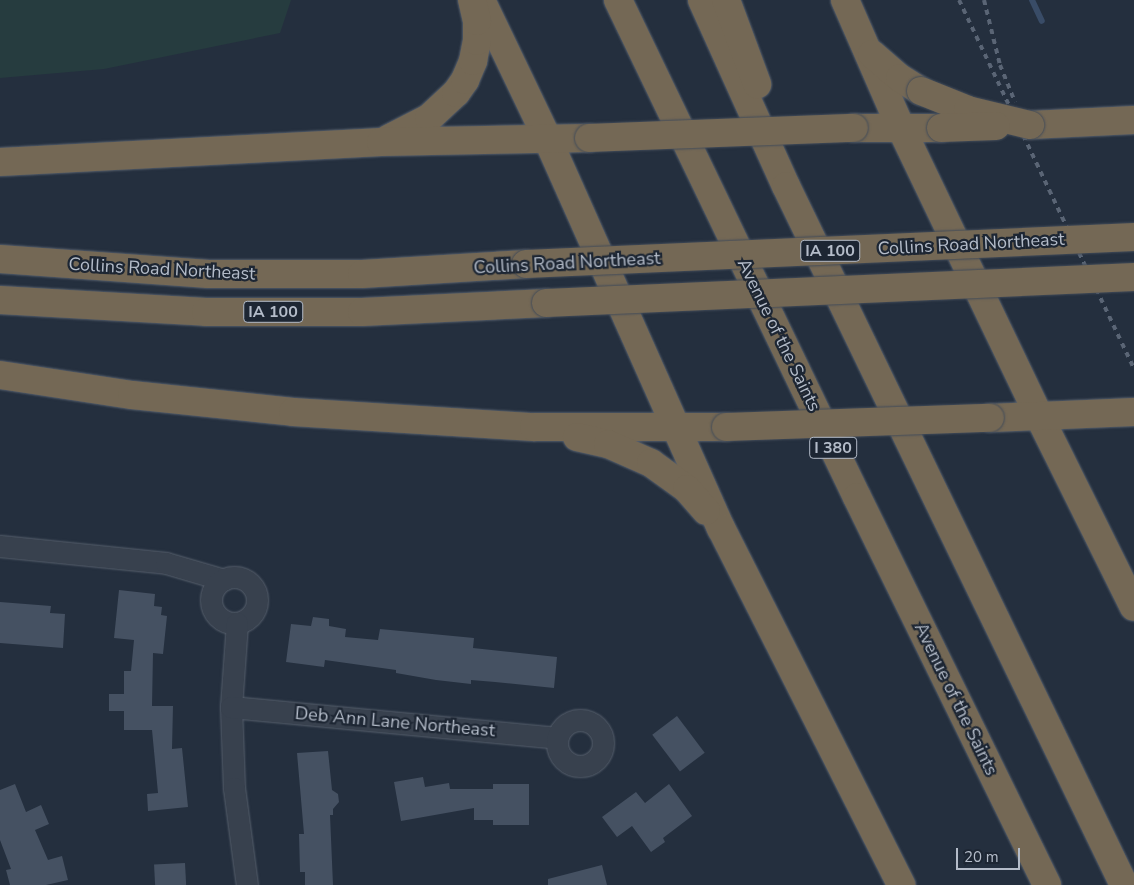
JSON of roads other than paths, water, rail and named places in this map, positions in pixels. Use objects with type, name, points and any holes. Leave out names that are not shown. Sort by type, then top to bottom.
[{"type":"highway","points":[[381,142],[429,118],[456,93],[465,80],[473,60],[477,42],[477,21],[472,0]]},
{"type":"highway","points":[[481,0],[548,140],[721,528],[901,885]]},
{"type":"highway","points":[[702,0],[786,186],[1124,885]]},
{"type":"highway","points":[[726,0],[753,68],[786,186]]},
{"type":"highway","points":[[845,0],[902,128],[1039,416],[1134,607]]},
{"type":"highway","name":"Avenue of the Saints","points":[[619,3],[1047,885]]},
{"type":"highway","points":[[868,50],[900,78],[921,91],[968,110],[1030,125]]},
{"type":"highway","points":[[0,162],[381,142],[548,140],[854,128],[941,128],[1134,120]]},
{"type":"highway","name":"Collins Road Northeast","points":[[0,259],[208,274],[362,274],[526,264],[1134,237]]},
{"type":"highway","name":"IA 100","points":[[0,300],[206,312],[362,312],[1134,277]]},
{"type":"highway","points":[[0,375],[132,395],[293,412],[534,427],[726,426],[1134,412]]},
{"type":"highway","points":[[534,427],[608,444],[651,462],[687,489],[721,528]]},
{"type":"street","points":[[0,546],[166,563],[224,580],[232,578],[246,580],[256,591],[258,598],[250,618],[236,623],[221,620],[212,607],[213,591],[224,580]]},
{"type":"street","points":[[236,623],[231,707],[234,788],[247,883]]},
{"type":"street","name":"Deb Ann Lane Northeast","points":[[231,707],[558,738]]},
{"type":"waterway","points":[[1032,0],[1042,21]]},
{"type":"railway","points":[[959,0],[1134,369]]},
{"type":"railway","points":[[984,0],[1000,65],[1015,102]]}]
